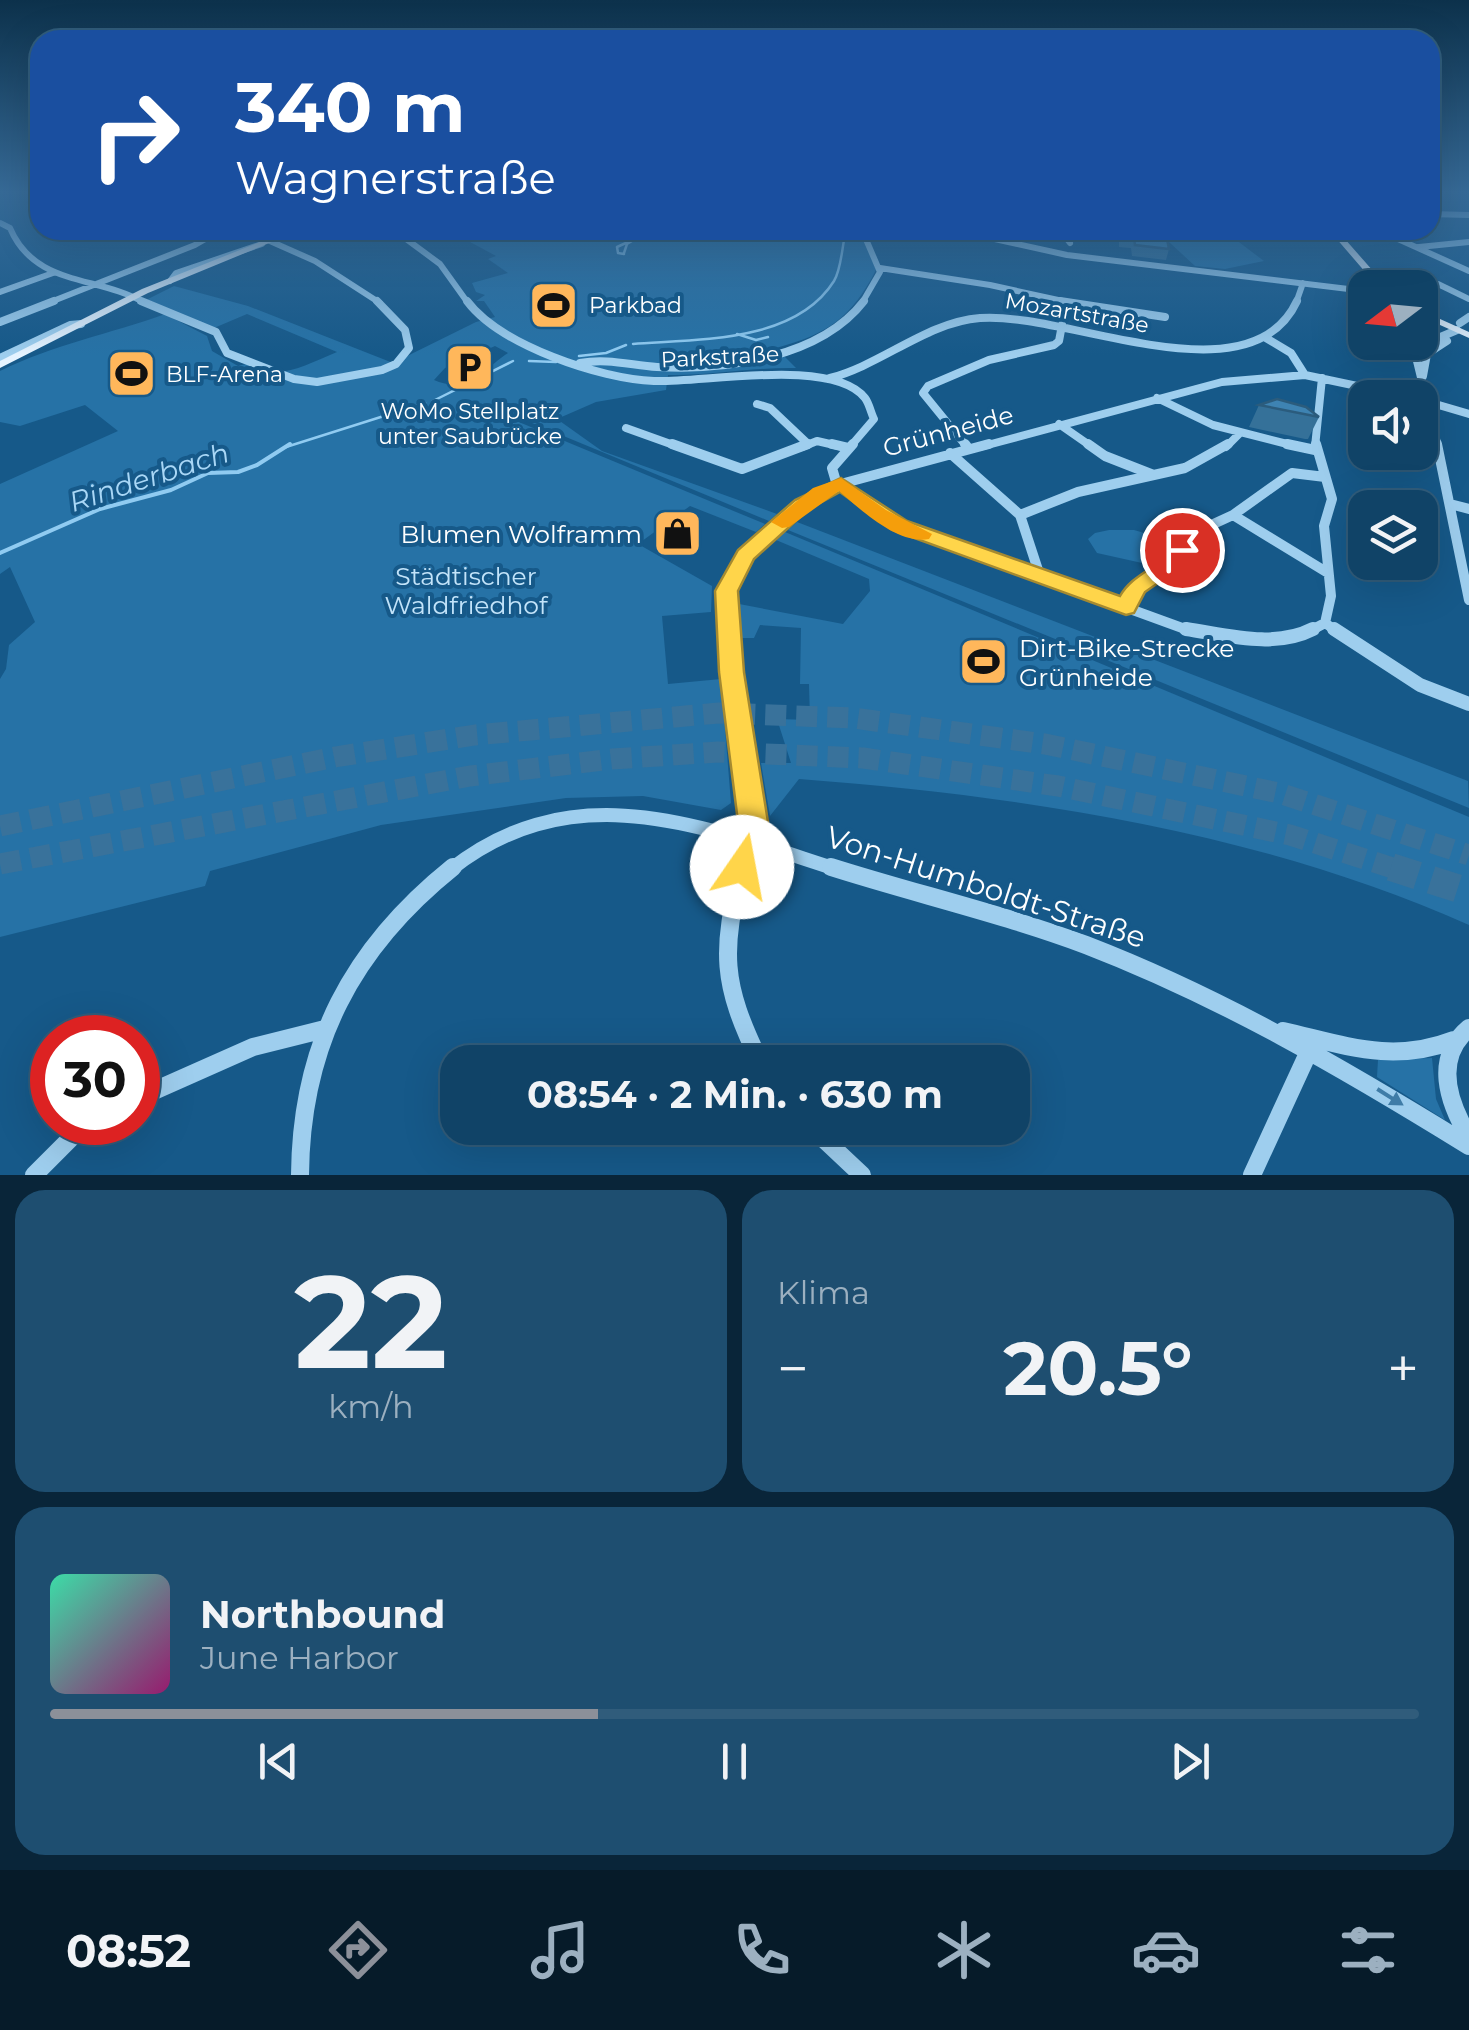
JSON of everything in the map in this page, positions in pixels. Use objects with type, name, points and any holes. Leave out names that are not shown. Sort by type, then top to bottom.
[{"type":"main road","points":[[0,362],[133,296],[263,245]]},
{"type":"main road","points":[[1340,245],[1359,270]]},
{"type":"main road","points":[[1343,245],[1367,270]]},
{"type":"street","points":[[17,245],[53,273],[133,296],[216,332],[227,353],[294,380],[317,382],[386,369],[409,348],[404,328],[350,280],[276,245]]},
{"type":"street","points":[[0,322],[194,245]]},
{"type":"street","name":"Parkstraße","points":[[416,245],[439,261],[464,299],[490,323],[532,346],[580,364],[648,380],[675,382],[774,373],[826,378],[860,394],[873,412],[871,426],[832,468],[839,484]]},
{"type":"street","points":[[580,364],[612,359],[676,367],[749,358],[811,341],[855,315],[879,279],[880,268],[869,245]]},
{"type":"street","points":[[1000,245],[1068,257],[1348,288]]},
{"type":"street","points":[[1411,245],[1469,271]]},
{"type":"street","points":[[1416,247],[1439,245]]},
{"type":"street","points":[[880,268],[990,285],[1098,309],[1166,317]]},
{"type":"street","points":[[0,292],[53,273]]},
{"type":"street","points":[[1303,282],[1283,325],[1266,338],[1291,354],[1305,374]]},
{"type":"street","points":[[1438,284],[1469,299]]},
{"type":"street","name":"Mozartstraße","points":[[826,378],[854,373],[970,319],[1010,317],[1177,348],[1235,346],[1266,338]]},
{"type":"street","points":[[1423,380],[1430,350],[1461,333],[1469,317]]},
{"type":"street","points":[[968,448],[923,393],[928,386],[990,360],[1054,344],[1059,341],[1062,325]]},
{"type":"street","points":[[593,368],[612,359]]},
{"type":"street","name":"Grünheide","points":[[752,1045],[727,969],[726,931],[753,822],[732,672],[726,591],[738,566],[764,537],[820,492],[839,484],[1157,398],[1222,382],[1305,374],[1348,384]]},
{"type":"street","points":[[1322,378],[1314,450],[1332,499],[1324,526],[1331,596],[1325,623]]},
{"type":"street","points":[[1157,398],[1182,414],[1239,434],[1314,450]]},
{"type":"street","points":[[757,404],[770,408],[807,444]]},
{"type":"street","name":"Grünheide","points":[[1438,404],[1469,414]]},
{"type":"street","points":[[1059,424],[1105,456],[1154,475]]},
{"type":"street","points":[[626,428],[742,469],[807,444],[825,441],[848,448]]},
{"type":"street","points":[[1020,515],[1073,494],[1207,460],[1239,434]]},
{"type":"street","points":[[950,453],[1020,515],[1040,576]]},
{"type":"street","points":[[1438,461],[1469,600]]},
{"type":"street","points":[[1126,607],[1136,587],[1176,560],[1196,532],[1233,515],[1292,473],[1324,476]]},
{"type":"street","points":[[839,484],[899,526],[1185,629],[1240,639],[1288,638],[1325,623]]},
{"type":"street","points":[[1450,504],[1469,508]]},
{"type":"street","points":[[1233,515],[1328,573]]},
{"type":"street","points":[[1325,623],[1420,685],[1469,704]]},
{"type":"street","name":"Von-Humboldt-Straße","points":[[300,1175],[304,1103],[325,1028],[355,972],[393,922],[436,881],[501,837],[557,819],[612,812],[677,822],[748,842],[1047,932],[1116,957],[1310,1046],[1469,1146]]},
{"type":"street","points":[[160,1089],[277,1040],[325,1028]]},
{"type":"street","points":[[1461,1034],[1446,1057],[1446,1073],[1460,1124],[1469,1137]]},
{"type":"street","name":"Von-Humboldt-Straße","points":[[1310,1046],[1421,1053],[1461,1034]]},
{"type":"street","points":[[1252,1175],[1310,1046]]},
{"type":"street","points":[[34,1175],[64,1145]]},
{"type":"street","points":[[830,1145],[862,1175]]},
{"type":"green space","name":"Städtischer Waldfriedhof","points":[[475,245],[866,245],[876,270],[847,312],[824,330],[776,348],[796,368],[668,375],[666,390],[596,402],[557,419],[602,451],[777,514],[769,521],[520,418],[514,420],[765,524],[756,532],[690,506],[638,544],[712,586],[711,612],[662,616],[668,684],[721,679],[731,803],[721,810],[643,796],[566,798],[381,825],[210,871],[205,886],[0,937],[0,679],[6,669],[9,645],[35,622],[10,567],[0,574],[0,484],[118,431],[85,405],[20,426],[0,422],[0,371],[165,314],[207,336],[212,351],[238,366],[246,364],[280,372],[337,352],[247,314],[214,328],[146,300],[174,286],[248,306],[393,363],[476,322],[495,317],[484,301],[476,301],[485,295],[476,292],[472,283],[508,273],[488,259],[496,256]],"holes":[[[495,346],[508,353],[483,372],[456,384],[434,380],[445,368]]]},
{"type":"green space","points":[[1172,245],[1243,245],[1264,261],[1225,269],[1195,266]]},
{"type":"green space","points":[[797,522],[1468,781],[1469,808],[788,530]]},
{"type":"green space","points":[[1109,530],[1134,530],[1158,537],[1158,560],[1142,563],[1097,553],[1088,539]]},
{"type":"green space","points":[[785,532],[1469,817],[1469,925],[1308,865],[1225,842],[1055,808],[799,779],[770,816],[761,763],[791,763],[777,719],[810,720],[809,684],[800,684],[801,628],[760,625],[754,638],[740,638],[734,603],[843,624],[870,591],[869,579],[776,540]]},
{"type":"green space","points":[[1432,1058],[1436,1099],[1445,1120],[1377,1077],[1378,1060]]},
{"type":"building","points":[[1135,245],[1168,245],[1169,249]]},
{"type":"building","points":[[1277,399],[1306,407],[1319,417],[1259,405]]},
{"type":"waterway","points":[[622,245],[617,247],[618,253],[624,254]]},
{"type":"waterway","points":[[624,253],[627,245]]},
{"type":"waterway","name":"Rinderbach","points":[[739,335],[771,327],[817,301],[834,281],[843,245]]},
{"type":"waterway","name":"Rinderbach","points":[[633,344],[739,335]]},
{"type":"waterway","points":[[739,335],[756,340],[768,337]]},
{"type":"waterway","name":"Rinderbach","points":[[579,356],[606,353],[626,345]]},
{"type":"waterway","name":"Rinderbach","points":[[433,401],[513,361]]},
{"type":"waterway","name":"Rinderbach","points":[[529,361],[556,362]]},
{"type":"waterway","name":"Rinderbach","points":[[286,447],[425,403]]},
{"type":"waterway","name":"Rinderbach","points":[[0,553],[100,509],[171,490],[208,473],[238,472],[257,465],[290,444]]},
{"type":"tunnel","points":[[0,826],[335,757],[475,735],[719,713],[853,718],[1045,744],[1279,793],[1469,855]]},
{"type":"tunnel","points":[[0,864],[470,776],[612,759],[718,752],[863,758],[1058,786],[1290,835],[1399,870]]},
{"type":"tunnel","points":[[1391,867],[1469,892]]},
{"type":"slow traffic","points":[[782,522],[820,492],[841,484],[879,514],[921,534]]},
{"type":"place","name":"Parkbad","points":[[554,305]]},
{"type":"place","name":"WoMo Stellplatz unter Saubrücke","points":[[470,367]]},
{"type":"place","name":"BLF-Arena","points":[[131,374]]},
{"type":"place","name":"Blumen Wolframm","points":[[677,534]]},
{"type":"place","name":"Dirt-Bike-Strecke Grünheide","points":[[984,662]]},
{"type":"route","points":[[742,867],[753,822],[732,672],[726,591],[745,555],[802,504],[841,484],[899,526],[1126,607],[1136,587],[1169,566],[1182,550]]}]
